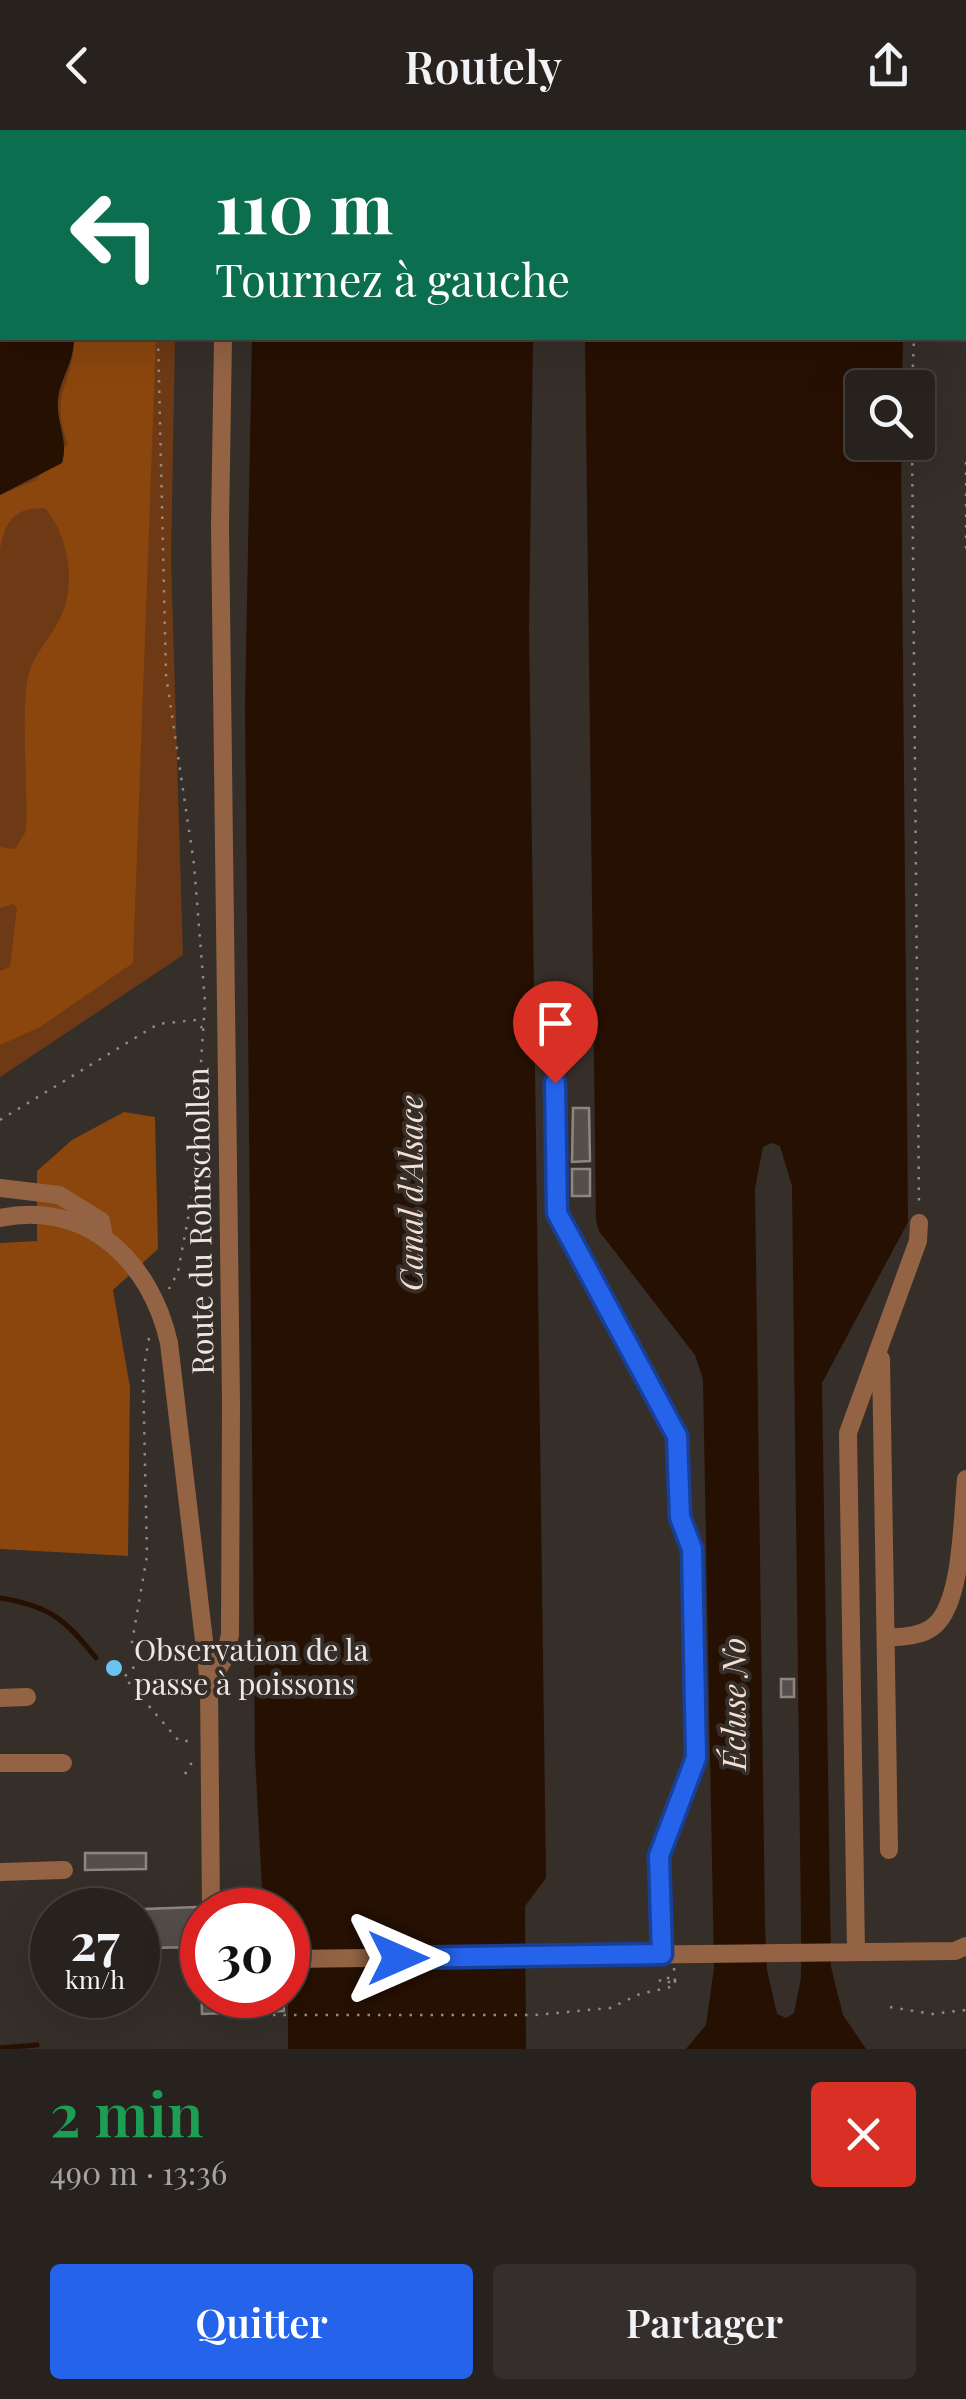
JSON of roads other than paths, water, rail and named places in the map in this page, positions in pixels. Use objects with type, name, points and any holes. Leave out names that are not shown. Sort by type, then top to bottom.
[{"type":"street","name":"Route du Rohrschollen","points":[[212,1888],[210,1773],[204,1744],[209,1682],[224,1659],[230,1635],[231,1403],[220,526],[224,340]]},
{"type":"street","points":[[555,1083],[557,1213],[677,1436],[680,1517],[692,1549],[696,1758],[659,1856],[668,1961]]},
{"type":"street","points":[[0,1188],[59,1195],[101,1222],[104,1237]]},
{"type":"street","points":[[0,1218],[36,1216],[71,1222],[104,1237],[131,1260],[158,1302],[165,1325],[209,1682]]},
{"type":"street","points":[[856,1952],[848,1433],[918,1240],[919,1223]]},
{"type":"street","points":[[881,1343],[890,1850]]},
{"type":"street","points":[[888,1637],[904,1638],[934,1627],[953,1596],[966,1480]]},
{"type":"street","points":[[0,1698],[28,1697]]},
{"type":"street","points":[[0,1763],[62,1762]]},
{"type":"street","points":[[0,1872],[64,1870]]},
{"type":"street","points":[[310,1960],[546,1957],[668,1961],[713,1954],[954,1951],[966,1946]]},
{"type":"water","points":[[0,340],[74,340],[58,400],[64,446],[62,463],[0,495]]},
{"type":"water","name":"Canal d'Alsace","points":[[252,340],[533,340],[529,629],[546,1878],[525,1906],[526,2049],[288,2049],[288,2018],[310,2018],[310,1888],[262,1887],[255,1756],[245,706]]},
{"type":"water","name":"Écluse No","points":[[585,340],[903,340],[902,370],[845,370],[845,460],[901,460],[908,1222],[822,1383],[831,1967],[843,2015],[866,2049],[686,2049],[706,2025],[714,1968],[703,1379],[695,1355],[599,1231],[596,1220]],"holes":[[[771,1143],[780,1146],[792,1186],[801,1978],[794,2013],[786,2018],[777,2014],[767,1970],[765,1927],[755,1188],[763,1147]]]},
{"type":"waterway","points":[[0,1598],[32,1605],[55,1616],[96,1658]]},
{"type":"waterway","points":[[0,2048],[37,2045]]},
{"type":"place","name":"Observation de la passe à poissons","points":[[114,1668]]}]
